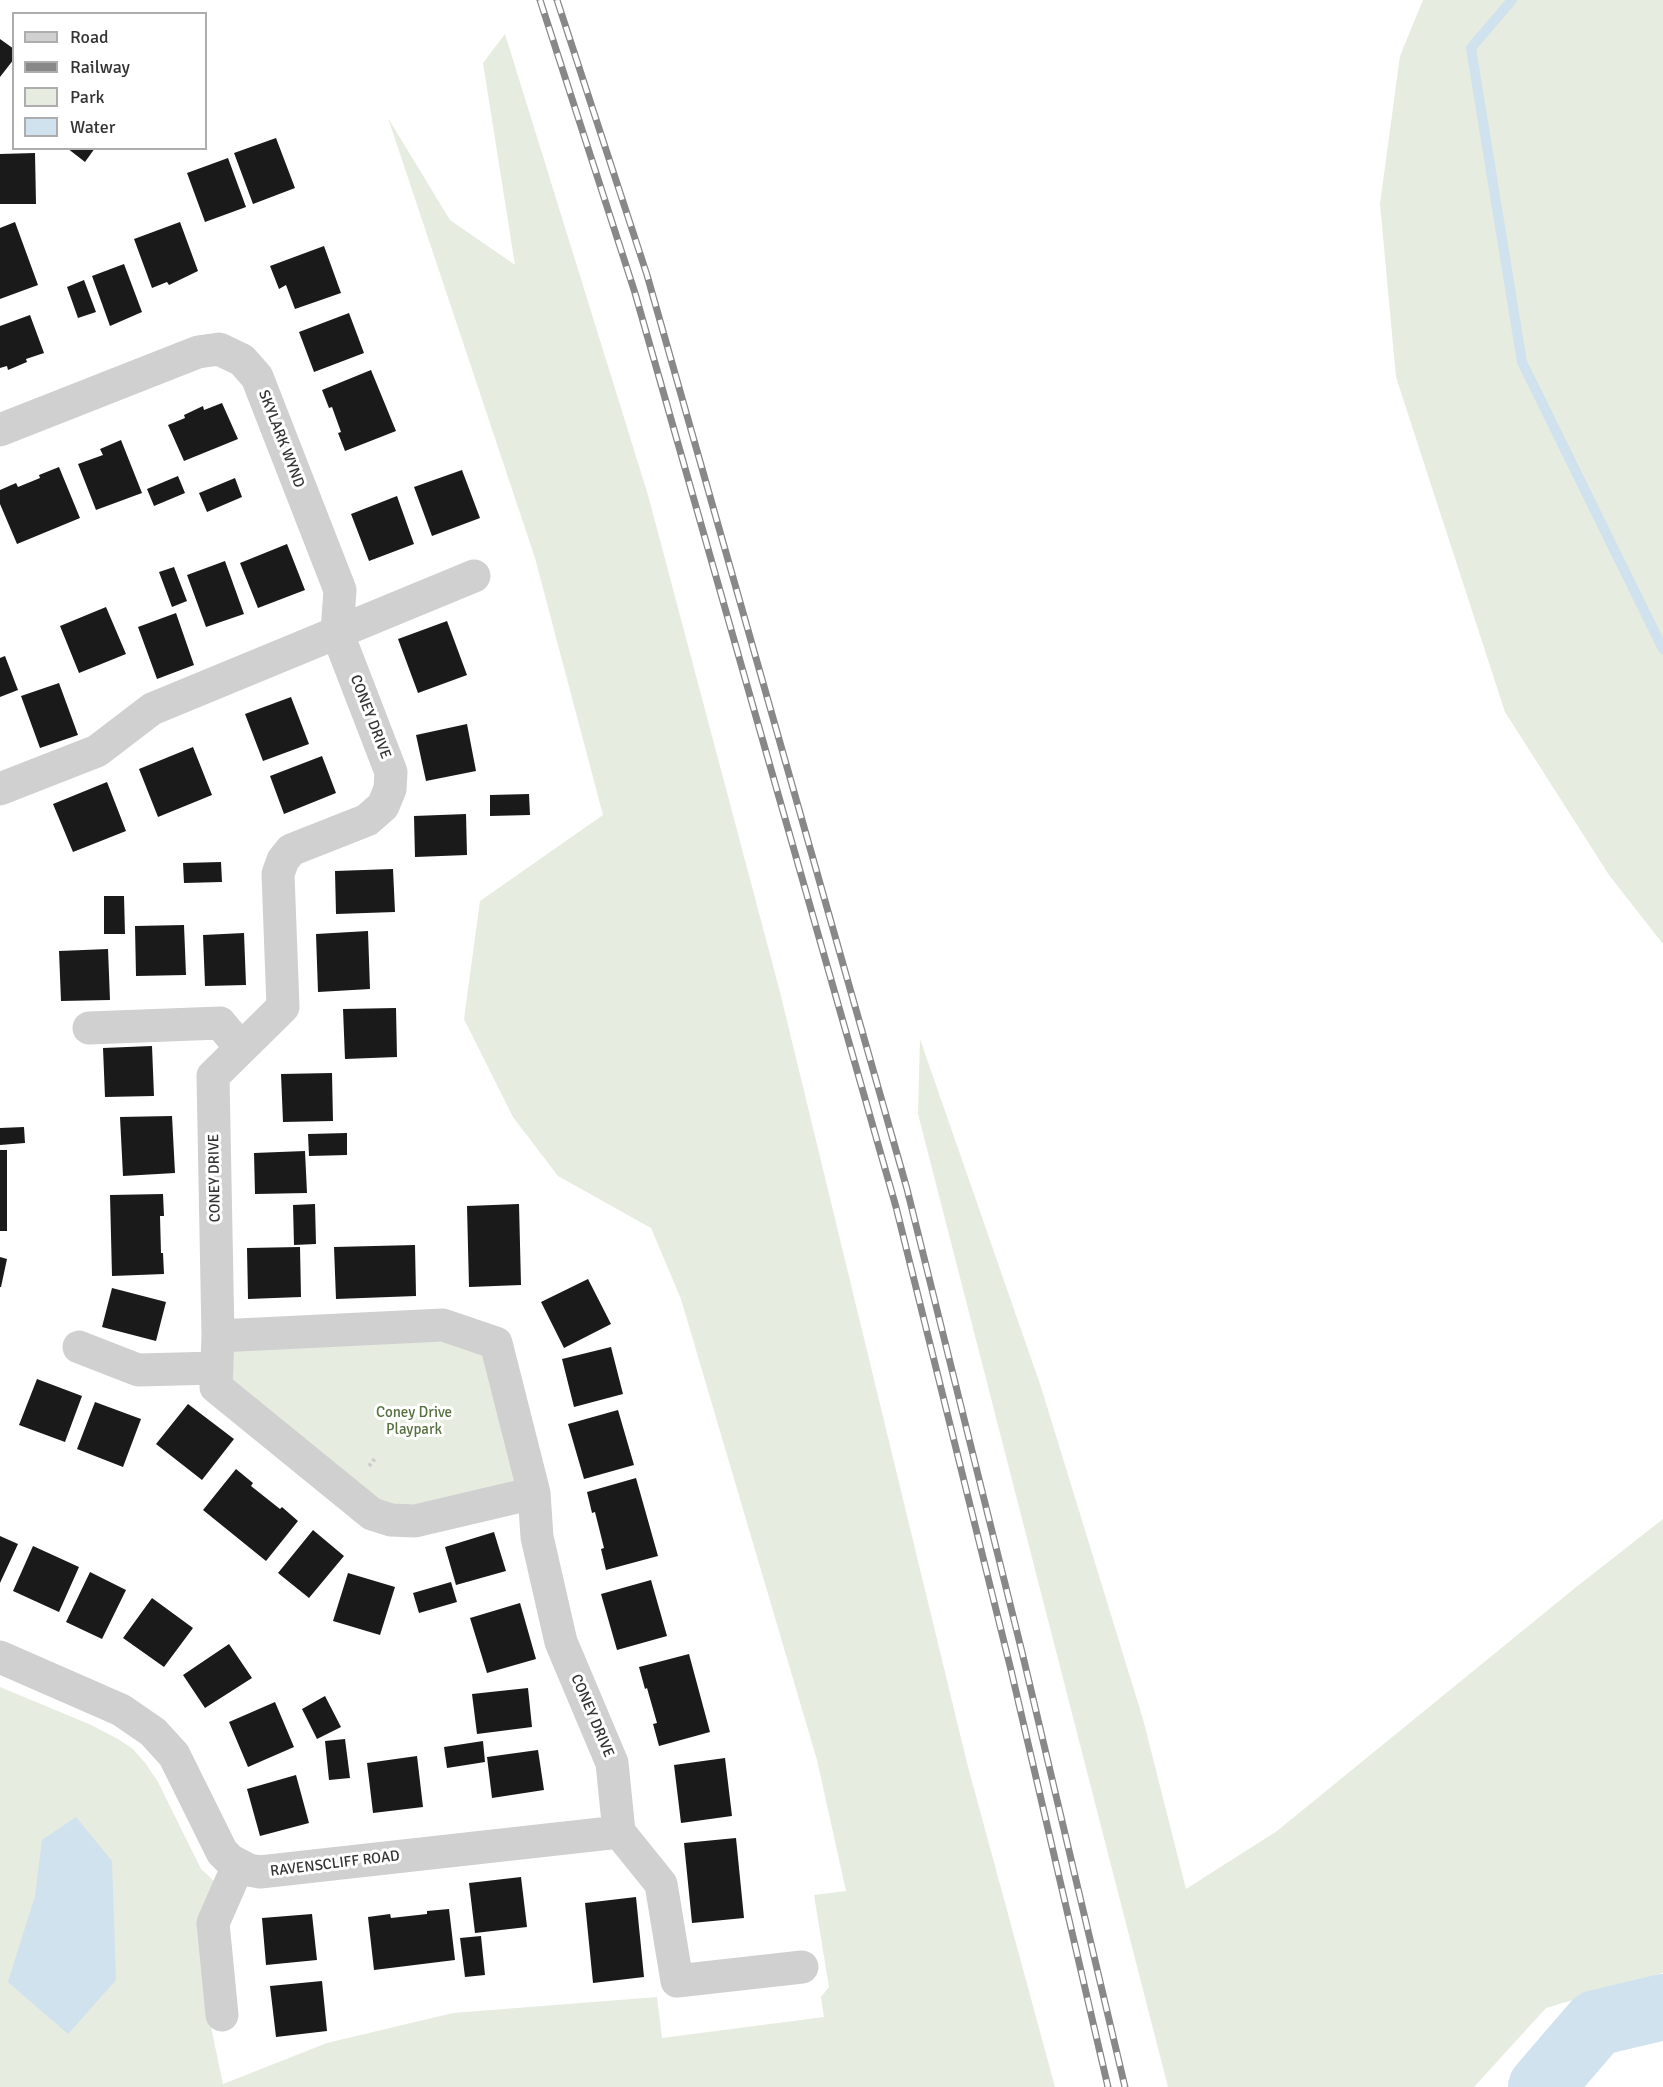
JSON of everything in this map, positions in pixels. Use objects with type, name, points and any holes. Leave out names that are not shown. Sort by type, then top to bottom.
[{"type":"street","name":"SKYLARK WYND","points":[[0,429],[198,352],[219,349],[242,360],[257,377],[340,590],[337,632]]},
{"type":"street","points":[[0,789],[97,751],[152,709],[474,576]]},
{"type":"street","name":"CONEY DRIVE","points":[[337,632],[391,772],[390,789],[383,806],[367,820],[291,850],[283,860],[278,874],[283,1007],[213,1076],[218,1336],[216,1387],[372,1514],[391,1520],[415,1521],[534,1493]]},
{"type":"street","points":[[89,1028],[220,1023],[241,1048]]},
{"type":"street","name":"CONEY DRIVE","points":[[218,1336],[443,1325],[496,1343],[534,1493],[537,1537],[561,1642],[612,1762],[619,1832]]},
{"type":"street","points":[[79,1347],[138,1370],[217,1368]]},
{"type":"street","points":[[0,1657],[121,1710],[153,1732],[174,1755],[222,1852],[238,1866],[213,1923],[222,2015]]},
{"type":"street","points":[[619,1832],[661,1884],[677,1981],[802,1968]]},
{"type":"street","name":"RAVENSCLIFF ROAD","points":[[238,1866],[260,1872],[619,1832]]},
{"type":"green space","points":[[1423,0],[1663,0],[1663,944],[1609,875],[1505,712],[1396,377],[1380,204],[1400,56]]},
{"type":"green space","points":[[505,34],[648,495],[780,992],[967,1763],[1055,2087],[0,2087],[0,1687],[89,1724],[133,1749],[158,1782],[201,1869],[215,1882],[199,1923],[211,2027],[223,2084],[327,2043],[453,2013],[657,1997],[662,2038],[824,2017],[821,1997],[829,1987],[814,1895],[846,1891],[817,1760],[681,1299],[651,1228],[558,1176],[513,1117],[464,1019],[480,901],[603,815],[535,558],[388,118],[450,220],[515,265],[483,63]]},
{"type":"green space","points":[[920,1039],[1041,1387],[1143,1719],[1186,1889],[1277,1831],[1663,1519],[1663,1973],[1546,2008],[1474,2087],[1168,2087],[918,1114]]},
{"type":"green space","name":"Coney Drive Playpark","points":[[218,1336],[496,1343],[534,1493],[391,1520],[216,1387]]},
{"type":"water","points":[[76,1817],[112,1861],[116,1980],[68,2034],[8,1982],[35,1896],[42,1840]]},
{"type":"building","points":[[0,39],[12,48],[12,62],[0,77]]},
{"type":"building","points":[[276,138],[295,188],[253,204],[234,153]]},
{"type":"building","points":[[70,150],[94,150],[85,162]]},
{"type":"building","points":[[35,153],[36,204],[0,204],[0,154]]},
{"type":"building","points":[[228,158],[246,207],[205,222],[187,173]]},
{"type":"building","points":[[15,222],[38,285],[0,299],[0,228]]},
{"type":"building","points":[[180,222],[198,271],[169,285],[167,282],[152,288],[134,239]]},
{"type":"building","points":[[324,246],[341,293],[295,309],[286,285],[279,289],[270,266]]},
{"type":"building","points":[[124,264],[142,312],[110,326],[92,276]]},
{"type":"building","points":[[84,280],[96,312],[78,318],[67,287]]},
{"type":"building","points":[[349,313],[364,353],[314,372],[299,332]]},
{"type":"building","points":[[30,315],[44,353],[26,359],[27,362],[8,370],[7,366],[0,368],[0,326]]},
{"type":"building","points":[[371,370],[396,431],[345,451],[332,407],[329,408],[322,390]]},
{"type":"building","points":[[222,403],[238,439],[184,461],[168,425],[185,418],[184,415],[203,406],[204,410]]},
{"type":"building","points":[[121,440],[142,493],[96,510],[78,464],[103,455],[100,449]]},
{"type":"building","points":[[59,467],[80,518],[17,544],[0,504],[0,490],[16,483],[18,487]]},
{"type":"building","points":[[462,470],[480,518],[432,536],[414,487]]},
{"type":"building","points":[[178,476],[185,493],[154,506],[147,489]]},
{"type":"building","points":[[235,478],[242,497],[207,512],[199,493]]},
{"type":"building","points":[[397,496],[414,544],[369,561],[351,514]]},
{"type":"building","points":[[287,544],[305,590],[258,608],[240,563]]},
{"type":"building","points":[[225,561],[244,614],[206,627],[187,575]]},
{"type":"building","points":[[174,567],[187,601],[172,607],[159,572]]},
{"type":"building","points":[[106,607],[126,654],[79,673],[60,626]]},
{"type":"building","points":[[176,613],[194,665],[157,679],[138,627]]},
{"type":"building","points":[[447,621],[467,675],[418,693],[398,639]]},
{"type":"building","points":[[5,656],[18,690],[0,697],[0,658]]},
{"type":"building","points":[[59,683],[78,735],[40,748],[21,696]]},
{"type":"building","points":[[291,697],[309,744],[263,761],[245,714]]},
{"type":"building","points":[[467,724],[476,771],[426,781],[416,735]]},
{"type":"building","points":[[193,747],[212,795],[158,817],[139,769]]},
{"type":"building","points":[[322,756],[336,793],[284,814],[270,776]]},
{"type":"building","points":[[107,782],[126,831],[73,852],[53,804]]},
{"type":"building","points":[[529,794],[530,815],[490,816],[490,795]]},
{"type":"building","points":[[466,814],[467,855],[415,857],[414,816]]},
{"type":"building","points":[[221,862],[222,882],[184,883],[183,863]]},
{"type":"building","points":[[393,869],[395,912],[336,914],[335,871]]},
{"type":"building","points":[[104,896],[124,896],[125,934],[104,934]]},
{"type":"building","points":[[184,925],[186,975],[136,976],[135,926]]},
{"type":"building","points":[[368,931],[370,989],[318,992],[316,934]]},
{"type":"building","points":[[244,933],[246,985],[205,986],[203,935]]},
{"type":"building","points":[[108,949],[110,1000],[61,1001],[59,951]]},
{"type":"building","points":[[396,1008],[397,1057],[345,1059],[343,1009]]},
{"type":"building","points":[[152,1046],[154,1096],[105,1097],[103,1048]]},
{"type":"building","points":[[332,1073],[333,1121],[283,1122],[281,1074]]},
{"type":"building","points":[[172,1116],[175,1173],[123,1176],[120,1117]]},
{"type":"building","points":[[24,1127],[25,1143],[0,1145],[0,1128]]},
{"type":"building","points":[[347,1133],[347,1155],[309,1156],[308,1134]]},
{"type":"building","points":[[0,1150],[7,1150],[7,1231],[0,1231]]},
{"type":"building","points":[[305,1151],[307,1193],[255,1194],[254,1153]]},
{"type":"building","points":[[163,1194],[164,1216],[160,1216],[164,1274],[112,1276],[110,1195]]},
{"type":"building","points":[[315,1204],[316,1244],[294,1245],[293,1205]]},
{"type":"building","points":[[519,1204],[521,1285],[469,1287],[467,1206]]},
{"type":"building","points":[[415,1245],[416,1296],[336,1299],[334,1247]]},
{"type":"building","points":[[300,1247],[301,1297],[248,1299],[247,1248]]},
{"type":"building","points":[[0,1257],[7,1259],[1,1287],[0,1287]]},
{"type":"building","points":[[588,1279],[611,1324],[564,1348],[541,1302]]},
{"type":"building","points":[[112,1288],[166,1302],[156,1341],[102,1327]]},
{"type":"building","points":[[611,1347],[623,1394],[574,1407],[562,1359]]},
{"type":"building","points":[[37,1379],[82,1396],[65,1442],[19,1425]]},
{"type":"building","points":[[95,1402],[141,1419],[123,1467],[77,1449]]},
{"type":"building","points":[[188,1404],[234,1439],[202,1480],[156,1444]]},
{"type":"building","points":[[618,1410],[634,1465],[584,1479],[568,1424]]},
{"type":"building","points":[[236,1469],[253,1483],[251,1486],[298,1521],[266,1561],[203,1510]]},
{"type":"building","points":[[636,1478],[658,1556],[606,1570],[601,1549],[604,1548],[595,1512],[592,1513],[587,1492]]},
{"type":"building","points":[[313,1530],[344,1556],[309,1598],[278,1573]]},
{"type":"building","points":[[494,1532],[506,1571],[456,1585],[445,1547]]},
{"type":"building","points":[[0,1536],[18,1544],[0,1583]]},
{"type":"building","points":[[33,1546],[79,1567],[59,1612],[13,1591]]},
{"type":"building","points":[[90,1572],[126,1590],[102,1639],[66,1622]]},
{"type":"building","points":[[348,1573],[395,1587],[380,1635],[333,1621]]},
{"type":"building","points":[[651,1580],[667,1636],[617,1650],[601,1594]]},
{"type":"building","points":[[451,1582],[457,1602],[419,1613],[413,1593]]},
{"type":"building","points":[[152,1598],[193,1628],[164,1667],[123,1638]]},
{"type":"building","points":[[520,1603],[536,1659],[487,1673],[470,1618]]},
{"type":"building","points":[[229,1644],[252,1678],[205,1708],[183,1675]]},
{"type":"building","points":[[689,1654],[710,1732],[659,1746],[653,1724],[657,1723],[639,1667]]},
{"type":"building","points":[[528,1688],[532,1727],[477,1734],[472,1694]]},
{"type":"building","points":[[325,1696],[341,1727],[317,1739],[302,1709]]},
{"type":"building","points":[[275,1702],[294,1747],[248,1767],[229,1722]]},
{"type":"building","points":[[345,1739],[350,1778],[329,1780],[325,1741]]},
{"type":"building","points":[[483,1741],[485,1762],[447,1768],[444,1747]]},
{"type":"building","points":[[538,1750],[544,1790],[492,1798],[487,1757]]},
{"type":"building","points":[[417,1756],[423,1807],[373,1813],[367,1763]]},
{"type":"building","points":[[725,1758],[732,1816],[681,1823],[674,1765]]},
{"type":"building","points":[[296,1775],[309,1823],[260,1836],[247,1789]]},
{"type":"building","points":[[736,1838],[744,1918],[692,1923],[684,1843]]},
{"type":"building","points":[[521,1877],[527,1927],[475,1933],[469,1883]]},
{"type":"building","points":[[636,1897],[644,1977],[593,1983],[585,1903]]},
{"type":"building","points":[[449,1909],[455,1960],[374,1970],[368,1917],[390,1914],[391,1918]]},
{"type":"building","points":[[312,1914],[317,1960],[266,1965],[262,1918]]},
{"type":"building","points":[[481,1936],[485,1975],[465,1977],[460,1938]]},
{"type":"building","points":[[322,1981],[327,2031],[276,2037],[270,1986]]},
{"type":"waterway","points":[[1512,0],[1471,48],[1522,362],[1663,649]]},
{"type":"waterway","points":[[1541,2087],[1596,2023],[1663,2007]]},
{"type":"railway","points":[[540,0],[635,293],[896,1207],[1011,1670],[1108,2087]]},
{"type":"railway","points":[[557,0],[647,275],[907,1189],[1022,1652],[1125,2087]]}]
